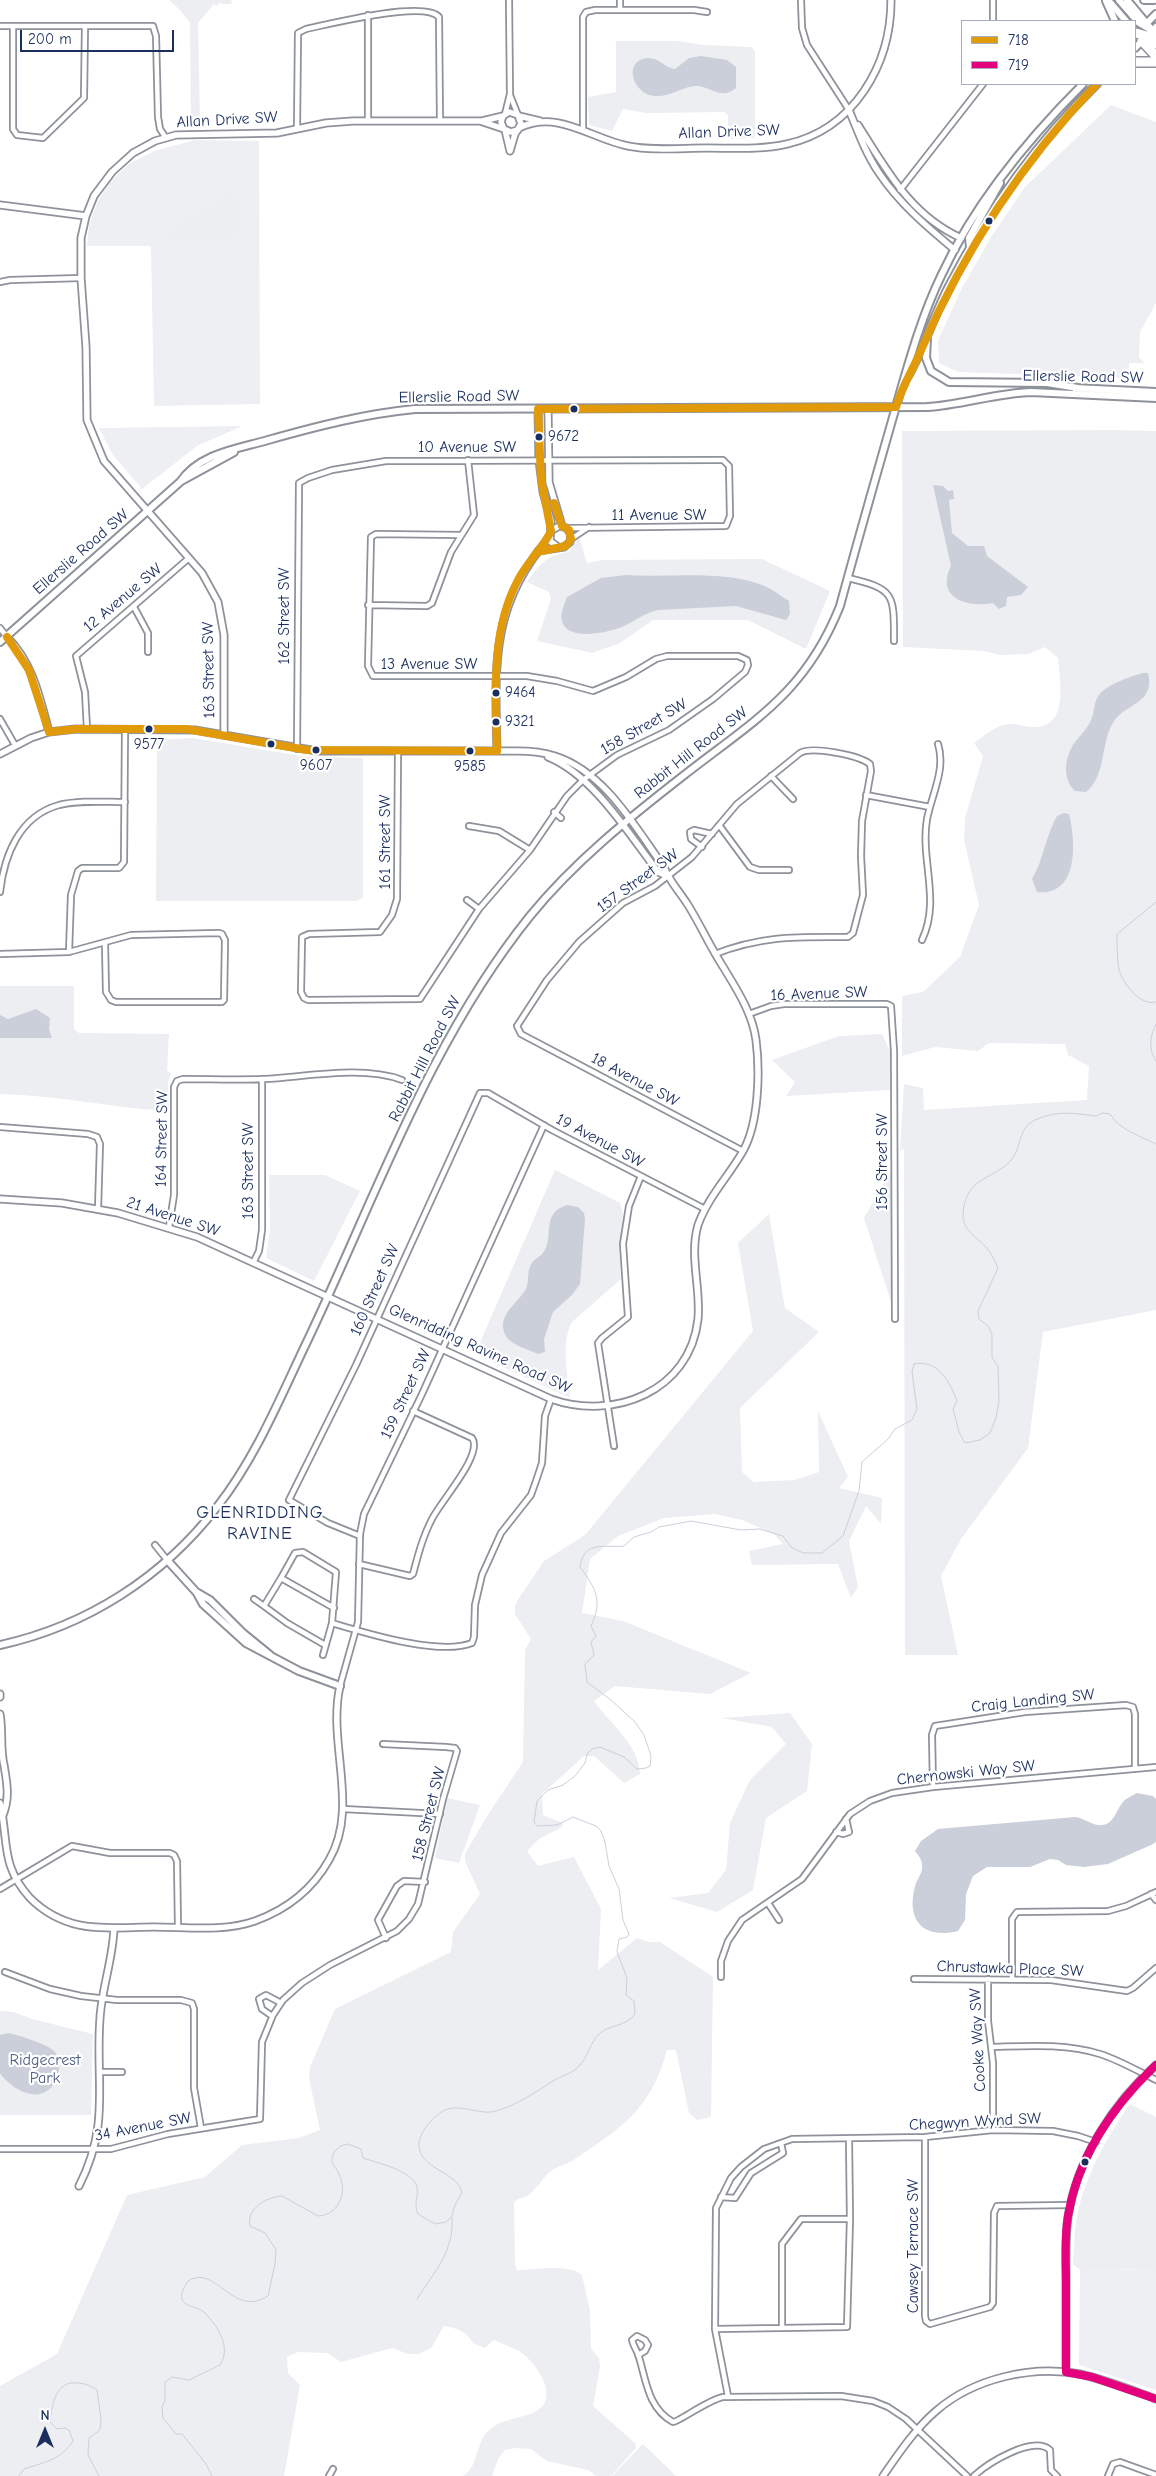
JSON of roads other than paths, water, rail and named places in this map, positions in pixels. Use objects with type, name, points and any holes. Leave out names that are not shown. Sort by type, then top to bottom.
[{"type":"highway","points":[[1139,29],[1151,34],[1156,44]]},
{"type":"highway","points":[[1151,34],[1156,56]]},
{"type":"highway","points":[[1136,62],[1156,62]]},
{"type":"main road","points":[[1106,0],[1115,20]]},
{"type":"main road","points":[[1106,0],[1125,20]]},
{"type":"main road","points":[[1119,0],[1133,20]]},
{"type":"main road","points":[[1127,0],[1135,20]]},
{"type":"main road","points":[[1144,0],[1154,0]]},
{"type":"main road","points":[[1136,47],[1151,34],[1139,29],[1156,14]]},
{"type":"main road","name":"Rabbit Hill Road SW","points":[[0,1645],[44,1633],[83,1617],[124,1594],[168,1561],[218,1506],[252,1455],[328,1296],[444,1043],[481,983],[538,906],[585,857],[629,819],[767,712],[793,687],[806,670],[825,638],[840,606],[901,388],[934,293],[961,238],[1002,177],[1046,122],[1082,85]]},
{"type":"main road","name":"Rabbit Hill Road SW","points":[[901,388],[915,365],[927,332],[970,247],[992,212],[1031,158],[1096,85]]},
{"type":"main road","points":[[970,247],[969,238],[995,196],[1002,177]]},
{"type":"main road","points":[[927,332],[927,363],[935,375],[949,382],[1048,384],[1078,388]]},
{"type":"main road","name":"Ellerslie Road SW","points":[[0,642],[180,482],[241,448],[319,424],[368,414],[415,409],[896,408],[949,406],[1029,387],[1156,392]]},
{"type":"main road","name":"Ellerslie Road SW","points":[[1011,392],[1156,398]]},
{"type":"main road","points":[[168,1561],[197,1593],[203,1604],[231,1631],[257,1650],[299,1671],[340,1686]]},
{"type":"street","points":[[509,0],[510,94],[501,122],[510,151],[521,122],[510,94]]},
{"type":"street","points":[[620,0],[620,10]]},
{"type":"street","points":[[801,0],[802,28],[807,45],[884,169],[900,189],[937,225],[961,238]]},
{"type":"street","name":"Allan Drive SW","points":[[518,129],[542,122],[556,122],[583,129],[617,144],[640,148],[772,147],[811,136],[849,110],[871,81],[882,61],[889,36],[891,0]]},
{"type":"street","points":[[993,0],[993,20]]},
{"type":"street","points":[[297,129],[298,33],[306,29],[395,10],[429,10],[439,17],[440,122]]},
{"type":"street","points":[[583,129],[583,17],[586,12],[595,10],[694,10],[706,12]]},
{"type":"street","points":[[368,15],[368,121]]},
{"type":"street","points":[[0,26],[149,26],[155,29],[158,117],[160,129],[166,138]]},
{"type":"street","points":[[13,26],[13,129],[17,135],[43,138],[84,98],[85,26]]},
{"type":"street","points":[[896,195],[982,85]]},
{"type":"street","points":[[849,110],[866,151],[878,172],[896,195],[955,250]]},
{"type":"street","points":[[504,115],[512,112],[519,115]]},
{"type":"street","name":"Allan Drive SW","points":[[147,512],[104,461],[91,435],[86,407],[86,347],[81,278],[81,238],[86,216],[94,196],[112,172],[141,148],[166,138],[196,133],[277,133],[326,123],[368,121],[480,122],[504,115]]},
{"type":"street","name":"Allan Drive SW","points":[[519,115],[542,122]]},
{"type":"street","name":"Allan Drive SW","points":[[480,122],[504,129]]},
{"type":"street","points":[[504,129],[511,132],[518,129]]},
{"type":"street","points":[[0,205],[86,216]]},
{"type":"street","points":[[0,282],[10,280],[81,278]]},
{"type":"street","points":[[538,409],[539,460],[552,544],[558,547]]},
{"type":"street","points":[[537,552],[567,545],[571,538],[570,532],[564,527],[551,495],[547,460],[548,409]]},
{"type":"street","points":[[460,535],[376,534],[371,537],[368,605],[430,605],[445,565],[460,535],[474,515],[468,460]]},
{"type":"street","name":"10 Avenue SW","points":[[299,483],[330,471],[378,462],[718,460],[727,463],[730,471],[728,524]]},
{"type":"street","name":"162 Street SW","points":[[297,749],[299,483]]},
{"type":"street","name":"163 Street SW","points":[[147,512],[206,579],[218,602],[222,617],[224,734]]},
{"type":"street","name":"11 Avenue SW","points":[[564,527],[716,527],[728,524]]},
{"type":"street","points":[[498,750],[498,648],[504,616],[517,582],[537,552],[551,534],[564,527]]},
{"type":"street","name":"11 Avenue SW","points":[[571,538],[588,527]]},
{"type":"street","name":"12 Avenue SW","points":[[87,729],[86,692],[75,659],[78,654],[189,558]]},
{"type":"street","points":[[848,578],[878,586],[890,596],[894,615],[894,641]]},
{"type":"street","name":"13 Avenue SW","points":[[368,605],[368,670],[373,676],[379,677],[497,676],[546,678],[593,691],[626,677],[656,659],[667,656],[738,656],[747,660],[748,665]]},
{"type":"street","points":[[134,607],[148,633],[148,652]]},
{"type":"street","points":[[0,628],[27,662],[35,680],[50,732]]},
{"type":"street","name":"158 Street SW","points":[[304,998],[314,1000],[420,999],[479,909],[530,850],[554,812],[583,780],[617,755],[679,724],[722,692],[745,672],[748,665]]},
{"type":"street","points":[[0,719],[15,745]]},
{"type":"street","points":[[0,754],[15,745],[50,732],[87,729],[186,729],[224,734],[297,749],[498,750],[532,752],[564,759],[589,775],[629,819],[664,867],[667,876]]},
{"type":"street","points":[[69,952],[70,909],[74,876],[82,868],[122,867],[125,859],[125,730]]},
{"type":"street","points":[[922,940],[928,926],[931,908],[925,848],[930,806],[941,766],[938,744]]},
{"type":"street","name":"157 Street SW","points":[[517,1029],[518,1024],[538,992],[556,967],[579,942],[623,904],[648,890],[702,847],[736,804],[807,750],[862,759],[870,764],[871,771],[866,795]]},
{"type":"street","name":"161 Street SW","points":[[304,998],[301,992],[301,942],[304,935],[377,933],[382,931],[392,915],[397,899],[398,751]]},
{"type":"street","points":[[532,752],[553,758],[583,780],[622,825],[658,872],[667,876]]},
{"type":"street","points":[[771,776],[793,799]]},
{"type":"street","points":[[715,954],[744,943],[766,939],[851,935],[864,896],[862,836],[866,795],[930,806]]},
{"type":"street","points":[[0,892],[10,851],[22,830],[43,812],[57,806],[83,802],[124,802]]},
{"type":"street","points":[[554,812],[561,818]]},
{"type":"street","points":[[719,825],[750,867],[759,870],[790,870]]},
{"type":"street","points":[[470,826],[499,831],[530,850]]},
{"type":"street","name":"157 Street SW","points":[[702,847],[691,839],[690,832],[694,830],[712,834]]},
{"type":"street","name":"Glenridding Ravine Road SW","points":[[328,1296],[551,1399],[577,1406],[608,1406],[634,1400],[659,1386],[679,1366],[692,1343],[698,1313],[695,1243],[705,1209],[743,1150],[752,1131],[756,1108],[756,1040],[749,1014],[688,905],[667,876]]},
{"type":"street","points":[[467,900],[479,909]]},
{"type":"street","points":[[0,954],[69,952],[131,935],[222,934],[225,946],[224,1000],[222,1002],[116,1002],[111,1000],[106,992],[105,943]]},
{"type":"street","name":"16 Avenue SW","points":[[749,1014],[763,1008],[784,1004],[887,1004],[891,1006]]},
{"type":"street","name":"156 Street SW","points":[[891,1006],[894,1051],[896,1318]]},
{"type":"street","name":"18 Avenue SW","points":[[517,1029],[521,1034],[743,1150]]},
{"type":"street","points":[[262,1079],[380,1074],[402,1080]]},
{"type":"street","name":"164 Street SW","points":[[169,1227],[173,1202],[174,1087],[177,1081],[183,1079],[262,1079]]},
{"type":"street","name":"163 Street SW","points":[[254,1262],[259,1251],[262,1230],[262,1079]]},
{"type":"street","name":"19 Avenue SW","points":[[484,1092],[705,1209]]},
{"type":"street","name":"160 Street SW","points":[[360,1536],[328,1523],[289,1500],[377,1318],[478,1096],[484,1092]]},
{"type":"street","name":"159 Street SW","points":[[340,1686],[360,1609],[360,1536],[364,1514],[414,1411],[544,1125]]},
{"type":"street","points":[[0,1127],[88,1134],[97,1137],[100,1144],[98,1209]]},
{"type":"street","points":[[614,1446],[599,1341],[628,1316],[623,1244],[629,1206],[640,1176]]},
{"type":"street","name":"21 Avenue SW","points":[[0,1199],[62,1203],[98,1209],[169,1227],[254,1262],[328,1296]]},
{"type":"street","points":[[332,1624],[421,1645],[466,1644],[474,1640],[475,1605],[482,1574],[501,1533],[531,1495],[534,1488],[542,1463],[545,1416],[551,1399]]},
{"type":"street","points":[[359,1564],[410,1576],[433,1517],[470,1460],[474,1440],[468,1435],[414,1411]]},
{"type":"street","points":[[155,1545],[168,1561]]},
{"type":"street","points":[[264,1606],[295,1553],[302,1552],[336,1572],[332,1624],[323,1655]]},
{"type":"street","points":[[281,1578],[334,1608]]},
{"type":"street","points":[[254,1600],[288,1624],[325,1646]]},
{"type":"street","points":[[0,1803],[3,1815],[5,1847],[16,1879],[31,1899],[60,1919],[88,1926],[114,1928],[226,1927],[246,1924],[274,1913],[296,1901],[315,1881],[330,1860],[340,1831],[344,1809],[335,1724],[340,1686]]},
{"type":"street","name":"Craig Landing SW","points":[[933,1787],[932,1735],[935,1726],[1035,1711],[1126,1705],[1133,1707],[1135,1714],[1135,1769]]},
{"type":"street","points":[[0,1714],[4,1765],[8,1774],[8,1804],[3,1815]]},
{"type":"street","name":"158 Street SW","points":[[260,2119],[260,2057],[262,2042],[272,2016],[281,2003],[294,1989],[330,1965],[386,1938],[409,1919],[418,1904],[458,1751],[454,1748],[446,1747],[383,1744]]},
{"type":"street","points":[[0,1773],[4,1765]]},
{"type":"street","name":"Chernowski Way SW","points":[[721,1977],[721,1961],[734,1930],[752,1911],[768,1903],[802,1879],[846,1819],[870,1801],[892,1793],[933,1787],[1156,1767]]},
{"type":"street","points":[[344,1809],[440,1814]]},
{"type":"street","points":[[836,1832],[843,1834],[849,1832],[846,1819]]},
{"type":"street","points":[[0,1889],[75,1845],[104,1853],[174,1855],[177,1861],[178,1927]]},
{"type":"street","name":"158 Street SW","points":[[386,1938],[378,1920],[397,1886],[404,1880],[425,1882]]},
{"type":"street","points":[[1012,1978],[1012,1919],[1014,1914],[1020,1912],[1108,1911],[1154,1893],[1156,1900]]},
{"type":"street","points":[[768,1903],[779,1920]]},
{"type":"street","points":[[80,2186],[95,2149],[101,2105],[100,2025],[103,2000],[114,1948],[114,1928]]},
{"type":"street","name":"Chrustawka Place SW","points":[[914,1979],[1012,1978],[1078,1983],[1127,1991],[1156,1968]]},
{"type":"street","points":[[5,1972],[16,1974],[50,1989],[103,2000],[181,2000],[192,2003],[194,2009],[194,2088],[201,2128]]},
{"type":"street","name":"Cooke Way SW","points":[[988,1978],[993,2130]]},
{"type":"street","points":[[272,2016],[262,2009],[259,1999],[266,1995],[281,2003]]},
{"type":"street","points":[[991,2047],[1050,2046],[1089,2051],[1156,2080]]},
{"type":"street","points":[[1066,2372],[1066,2242],[1070,2206],[1080,2176],[1096,2142],[1122,2101],[1156,2065]]},
{"type":"street","points":[[101,2072],[122,2072]]},
{"type":"street","name":"34 Avenue SW","points":[[0,2149],[117,2148],[201,2128],[260,2119]]},
{"type":"street","name":"Chegwyn Wynd SW","points":[[728,2396],[715,2328],[714,2222],[716,2208],[732,2178],[741,2167],[764,2149],[792,2139],[925,2137],[993,2130],[1053,2131],[1096,2142]]},
{"type":"street","name":"Cawsey Terrace SW","points":[[925,2137],[925,2316],[926,2321],[930,2324],[992,2305],[994,2213],[997,2206],[1070,2206]]},
{"type":"street","points":[[715,2328],[847,2327],[850,2219],[849,2139]]},
{"type":"street","points":[[721,2197],[734,2198],[751,2173],[783,2154],[781,2143]]},
{"type":"street","points":[[782,2328],[782,2244],[802,2219],[850,2219]]},
{"type":"street","points":[[638,2355],[648,2392],[660,2410],[671,2421],[677,2422],[701,2405],[728,2396],[862,2398],[896,2412],[967,2476]]},
{"type":"street","points":[[884,2476],[917,2429],[937,2409],[978,2386],[1032,2372],[1066,2372],[1099,2379],[1156,2399]]},
{"type":"street","points":[[974,2476],[1003,2456],[1017,2450],[1038,2445],[1050,2450],[1051,2470],[1056,2476]]},
{"type":"street","points":[[1108,2476],[1113,2464],[1120,2462],[1156,2475]]},
{"type":"street","points":[[329,2476],[333,2469]]},
{"type":"waterway","points":[[1156,902],[1117,934],[1118,965],[1124,980],[1138,997],[1150,1003],[1156,1002]]},
{"type":"waterway","points":[[1156,1024],[1151,1042],[1153,1056],[1156,1061]]},
{"type":"waterway","points":[[212,2476],[206,2464],[182,2434],[176,2434],[163,2418],[162,2407],[165,2400],[165,2382],[172,2377],[189,2380],[220,2365],[223,2358],[224,2344],[214,2324],[201,2310],[183,2301],[183,2290],[188,2281],[198,2277],[207,2279],[234,2297],[244,2301],[255,2301],[268,2296],[276,2250],[265,2233],[250,2226],[251,2214],[264,2201],[282,2196],[318,2216],[331,2212],[340,2201],[342,2195],[342,2181],[332,2162],[332,2157],[339,2147],[348,2144],[361,2149],[363,2158],[393,2168],[408,2176],[417,2187],[416,2207],[418,2214],[435,2224],[446,2222],[452,2216],[462,2192],[459,2185],[453,2179],[432,2166],[421,2155],[419,2147],[420,2137],[430,2122],[443,2111],[449,2109],[463,2108],[490,2112],[518,2102],[576,2069],[599,2034],[608,2028],[627,2021],[635,2014],[634,2001],[626,1995],[627,1978],[617,1952],[619,1939],[627,1937],[629,1934],[623,1920],[619,1889],[609,1866],[601,1831],[596,1826],[573,1817],[557,1825],[537,1826],[534,1822],[537,1801],[548,1790],[563,1785],[575,1776],[585,1763],[587,1754],[592,1749],[600,1747],[624,1757],[637,1769],[650,1766],[651,1756],[644,1735],[635,1722],[611,1700],[587,1682],[585,1664],[594,1655],[591,1642],[596,1636],[591,1626],[595,1617],[597,1602],[594,1588],[580,1567],[582,1558],[590,1549],[602,1546],[624,1546],[634,1537],[651,1532],[659,1527],[691,1521],[741,1530],[760,1529],[783,1536],[791,1547],[803,1553],[822,1553],[843,1536],[859,1491],[862,1462],[888,1439],[895,1429],[912,1420],[917,1409],[912,1372],[914,1364],[922,1363],[936,1368],[951,1386],[957,1401],[953,1409],[959,1432],[965,1443],[980,1440],[990,1433],[996,1418],[999,1401],[998,1366],[992,1358],[992,1335],[989,1327],[979,1319],[978,1311],[998,1268],[985,1246],[969,1231],[964,1221],[965,1201],[970,1191],[1009,1162],[1015,1154],[1023,1132],[1029,1124],[1049,1115],[1072,1113],[1096,1116],[1102,1113],[1110,1114],[1124,1128],[1156,1144]]},
{"type":"waterway","points":[[417,2299],[442,2261],[450,2241],[452,2218]]},
{"type":"waterway","points":[[19,2476],[24,2469],[58,2456],[73,2441],[69,2430],[65,2428],[57,2429],[50,2422],[56,2395],[60,2389],[71,2383],[88,2385],[97,2390],[101,2419],[100,2430],[89,2438],[88,2455],[99,2476]]},
{"type":"place","name":"9672","points":[[539,437]]},
{"type":"place","name":"9464","points":[[496,693]]},
{"type":"place","name":"9321","points":[[496,722]]},
{"type":"place","name":"9577","points":[[149,729]]},
{"type":"place","name":"9607","points":[[316,750]]},
{"type":"place","name":"9585","points":[[470,751]]},
{"type":"district","name":"GLENRIDDING RAVINE","points":[[260,1524]]},
{"type":"park label","name":"Ridgecrest Park","points":[[45,2069]]}]
